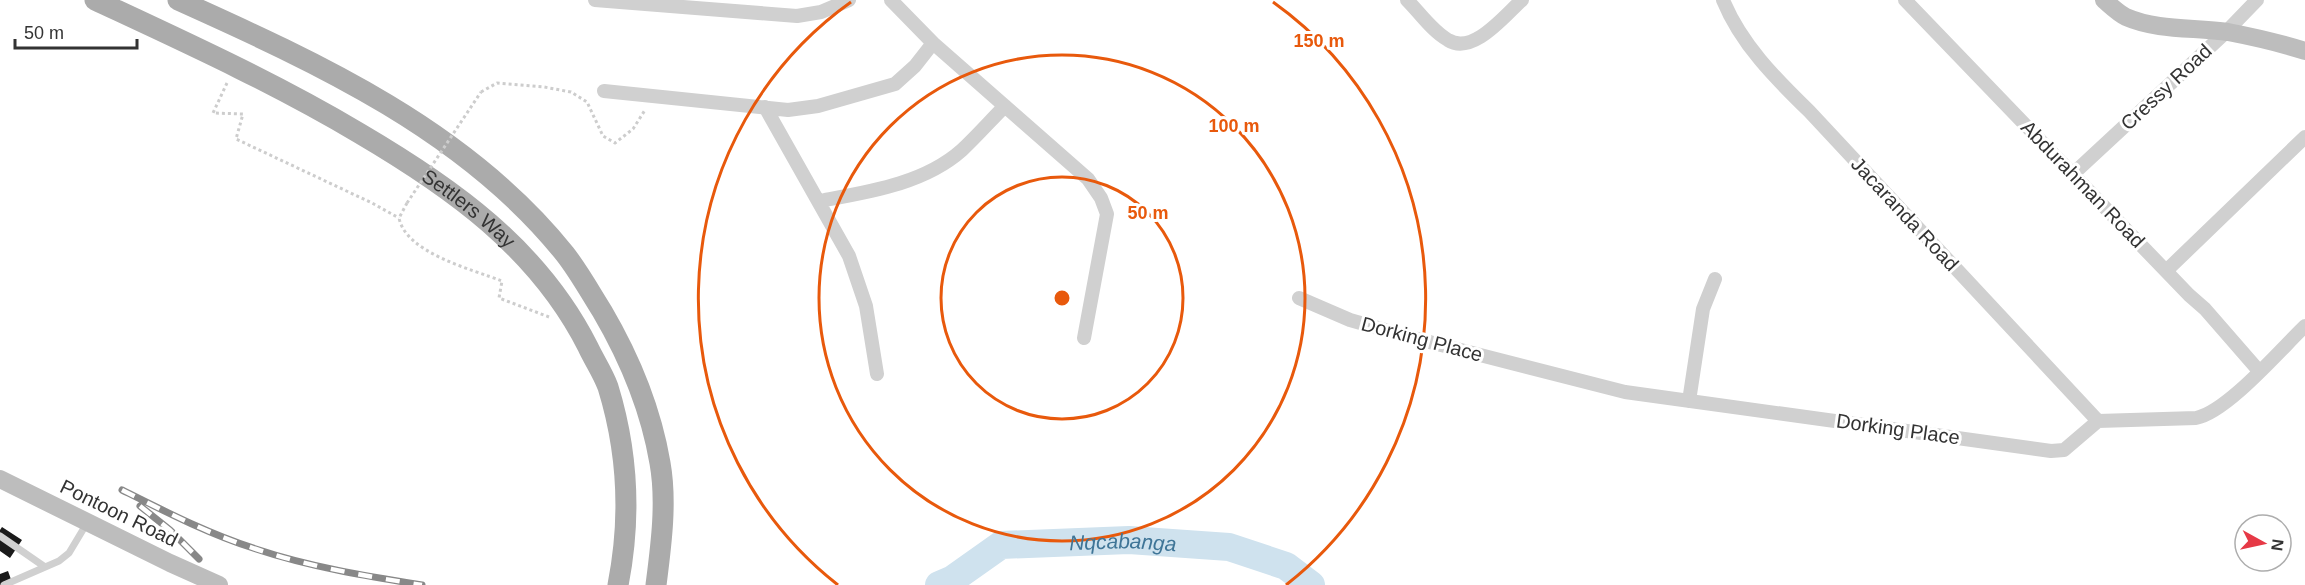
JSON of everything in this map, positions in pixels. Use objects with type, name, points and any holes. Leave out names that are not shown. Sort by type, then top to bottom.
[{"type":"main road","name":"Settlers Way","points":[[95,0],[236,65],[319,109],[417,167],[457,195],[515,247],[544,277],[577,326],[607,385],[619,436],[627,507],[625,551],[618,585]]},
{"type":"main road","name":"Settlers Way","points":[[178,0],[313,63],[397,110],[481,171],[543,228],[567,256],[614,333],[633,370],[652,427],[661,464],[662,503],[656,585]]},
{"type":"street","points":[[595,0],[797,16],[808,15],[840,2]]},
{"type":"street","points":[[891,0],[933,43],[1088,179],[1101,198],[1107,214],[1084,338]]},
{"type":"street","points":[[1407,0],[1439,34],[1450,42],[1469,42],[1480,39],[1522,0]]},
{"type":"street","name":"Jacaranda Road","points":[[1723,0],[1755,54],[1775,79],[1817,120],[2098,421]]},
{"type":"street","name":"Abdurahman Road","points":[[1905,0],[2205,309],[2259,371]]},
{"type":"street","points":[[2104,0],[2125,16],[2140,22],[2226,32],[2277,42],[2305,51]]},
{"type":"street","name":"Cressy Road","points":[[2074,173],[2226,32],[2257,0]]},
{"type":"street","points":[[604,91],[788,110],[818,106],[895,84],[915,66],[933,43]]},
{"type":"street","points":[[819,201],[861,194],[906,181],[937,168],[962,150],[1005,106]]},
{"type":"street","points":[[765,107],[849,256],[866,306],[877,374]]},
{"type":"street","points":[[2166,271],[2305,137]]},
{"type":"street","points":[[1689,401],[1703,309],[1715,279]]},
{"type":"street","name":"Dorking Place","points":[[1299,298],[1350,320],[1416,339],[1595,385],[1689,401],[1741,406],[2051,451],[2064,450],[2098,421]]},
{"type":"street","points":[[2098,421],[2208,416],[2242,388],[2305,326]]},
{"type":"street","name":"Pontoon Road","points":[[0,479],[219,585]]},
{"type":"lane","points":[[4,585],[59,561],[69,553],[87,523]]},
{"type":"lane","points":[[0,536],[45,567]]},
{"type":"path","points":[[236,65],[213,113],[243,114],[236,139],[399,218]]},
{"type":"path","points":[[577,326],[499,298],[502,281],[421,249],[401,228],[399,218],[482,92],[498,83],[571,92],[587,102],[603,136],[615,142],[633,129],[653,96]]},
{"type":"building","points":[[2,527],[22,540],[10,558],[0,551]]},
{"type":"building","points":[[8,571],[13,585],[0,585],[0,574]]},
{"type":"waterway","name":"Nqcabanga","points":[[939,585],[953,579],[1001,545],[1129,540],[1229,547],[1286,566],[1311,585]]},
{"type":"railway","points":[[122,490],[205,530],[256,549],[317,566],[422,585]]},
{"type":"railway","points":[[140,506],[170,530],[199,559]]}]
